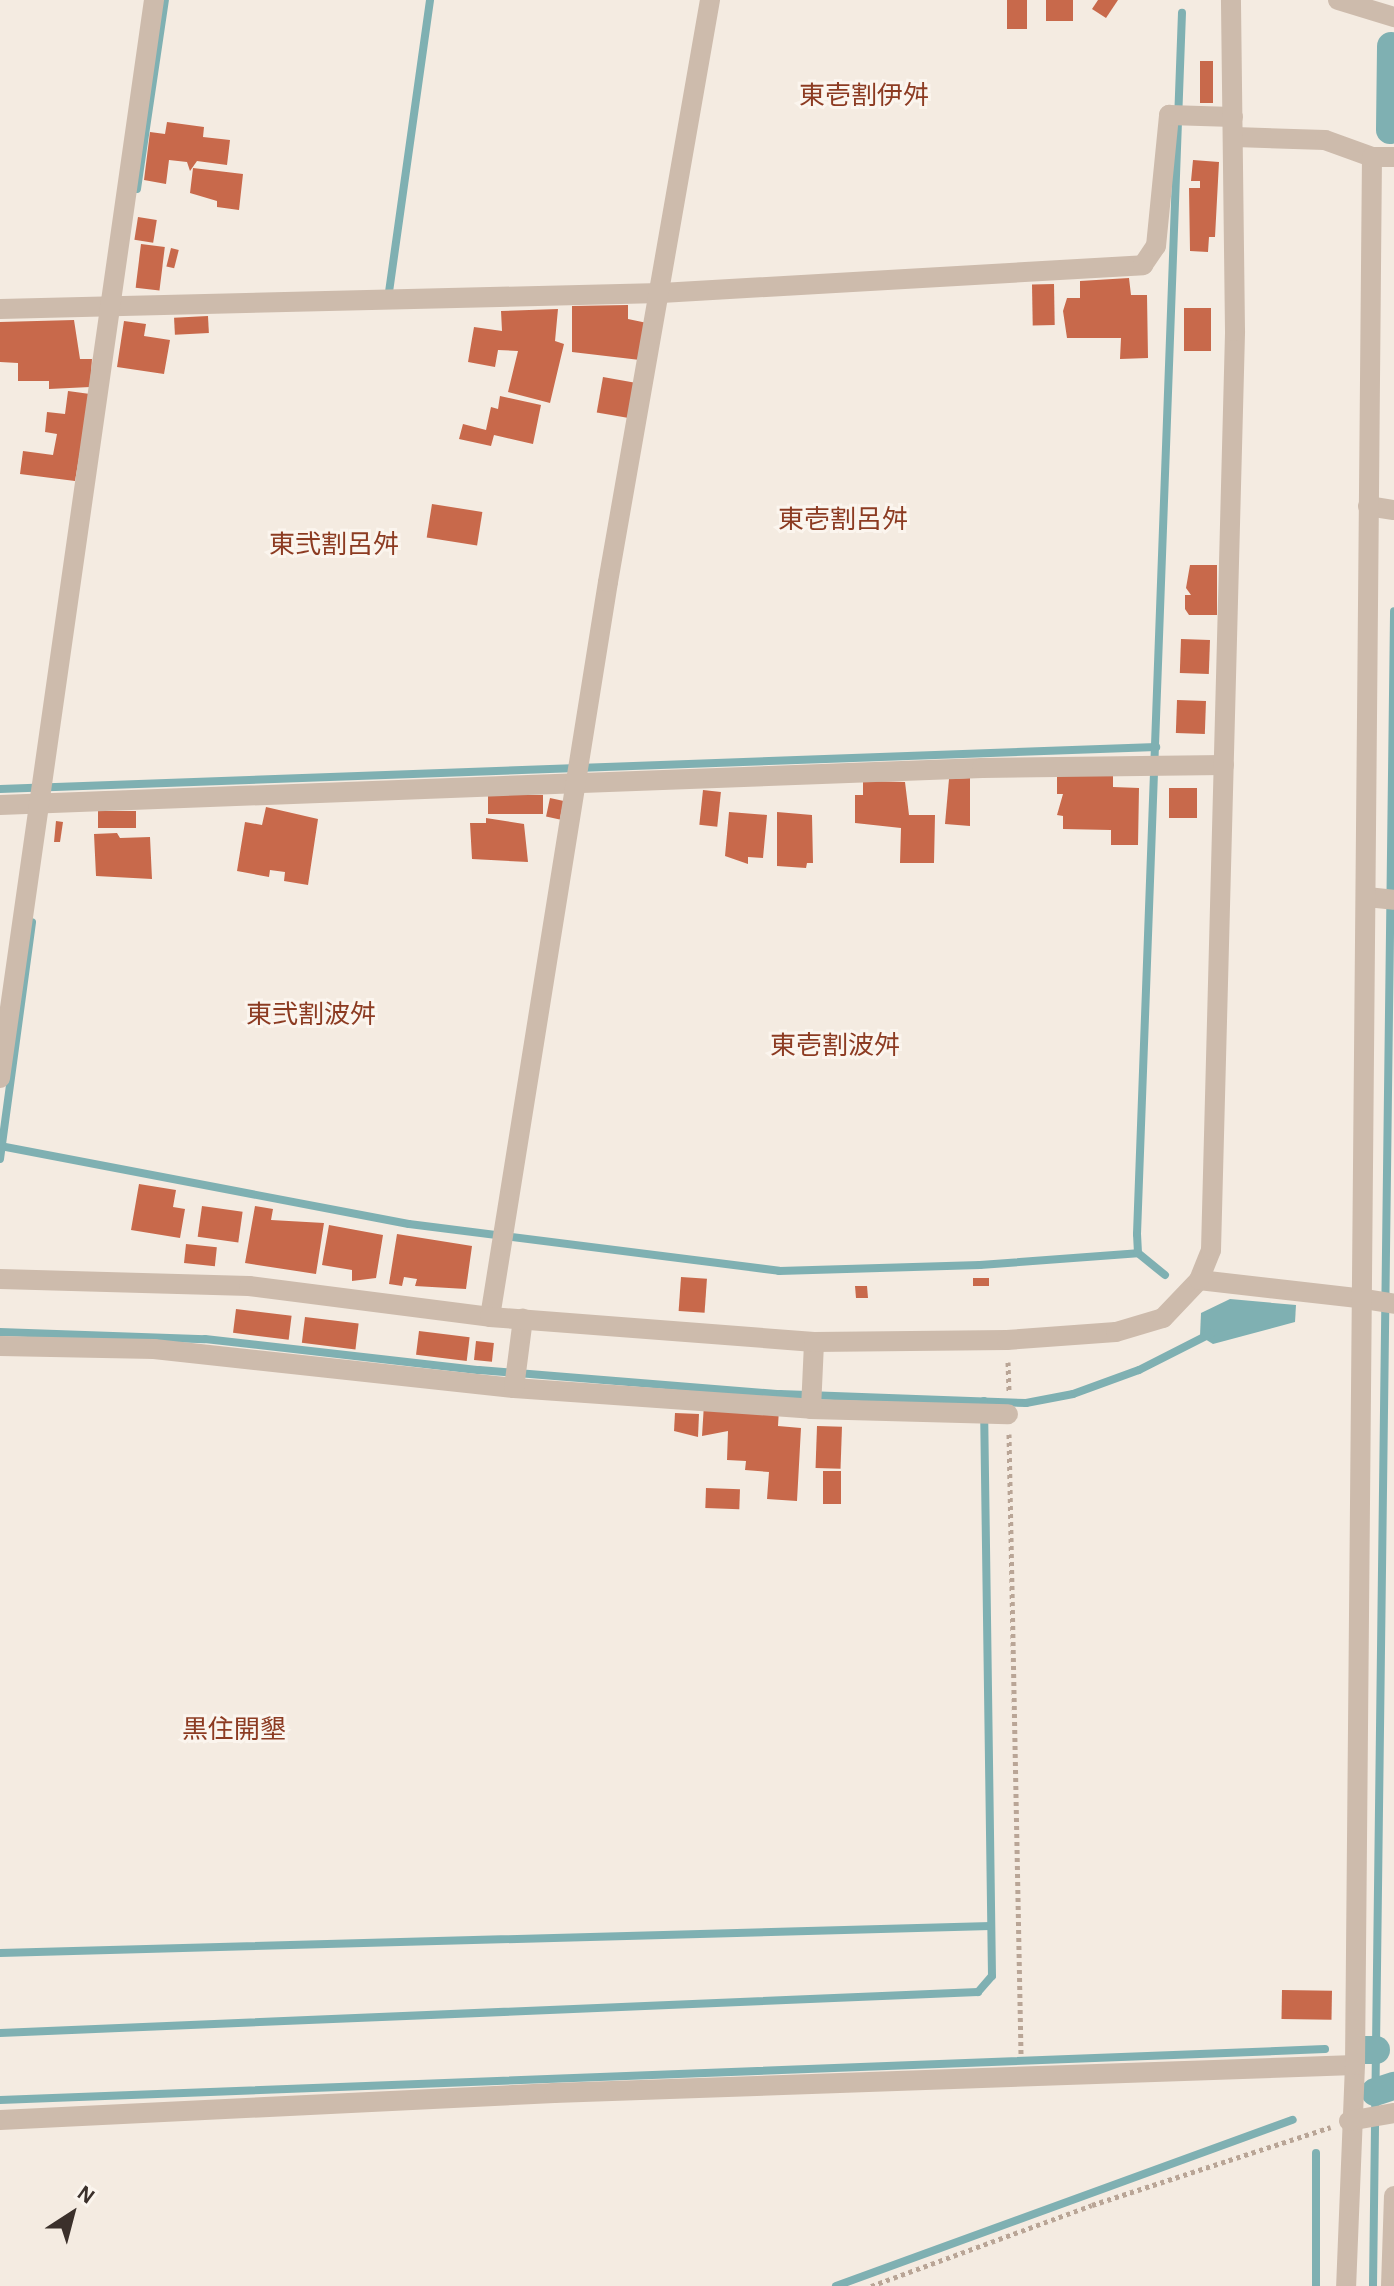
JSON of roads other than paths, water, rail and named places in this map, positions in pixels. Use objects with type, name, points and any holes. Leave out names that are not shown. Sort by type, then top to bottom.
[{"type":"street","points":[[0,1078],[43,796],[154,0]]},
{"type":"street","points":[[490,1317],[578,772],[710,0]]},
{"type":"street","points":[[0,1279],[249,1286],[490,1317],[814,1342],[1007,1340],[1116,1332],[1163,1318],[1199,1280],[1211,1250],[1224,765],[1234,127],[1231,0]]},
{"type":"street","points":[[1338,0],[1394,17]]},
{"type":"street","points":[[0,309],[110,299],[662,286],[1143,265],[1156,246],[1169,115],[1325,140],[1372,157],[1394,157]]},
{"type":"street","points":[[1346,2286],[1356,2120],[1376,1301],[1381,899],[1382,508],[1372,157]]},
{"type":"street","points":[[0,805],[43,796],[578,772],[1224,765]]},
{"type":"street","points":[[1199,1280],[1376,1301]]},
{"type":"street","points":[[515,1378],[523,1319]]},
{"type":"street","points":[[811,1400],[814,1342]]},
{"type":"street","points":[[0,1346],[154,1349],[811,1400],[996,1409]]},
{"type":"street","points":[[0,2120],[539,2093],[1355,2065]]},
{"type":"street","points":[[1356,2120],[1391,2115]]},
{"type":"street","points":[[1391,2286],[1394,2196]]},
{"type":"water","points":[[1230,1299],[1296,1305],[1295,1322],[1213,1344],[1200,1336],[1201,1313]]},
{"type":"waterway","points":[[137,189],[165,0]]},
{"type":"waterway","points":[[389,292],[430,0]]},
{"type":"waterway","points":[[1165,1275],[1138,1253],[1137,1234],[1182,13]]},
{"type":"waterway","points":[[1390,130],[1391,46]]},
{"type":"waterway","points":[[1373,2286],[1394,611]]},
{"type":"waterway","points":[[0,789],[1156,747]]},
{"type":"waterway","points":[[0,1159],[32,922]]},
{"type":"waterway","points":[[0,1146],[409,1224],[779,1271],[980,1265],[1138,1253]]},
{"type":"waterway","points":[[0,1332],[205,1339],[479,1370],[780,1394],[1026,1403],[1073,1394],[1139,1370],[1212,1333]]},
{"type":"waterway","points":[[0,2033],[978,1992],[992,1976],[984,1401]]},
{"type":"waterway","points":[[0,1953],[991,1926]]},
{"type":"waterway","points":[[0,2100],[1325,2049]]},
{"type":"waterway","points":[[1364,2050],[1376,2050]]},
{"type":"waterway","points":[[1375,2092],[1394,2086]]},
{"type":"waterway","points":[[836,2286],[1293,2120]]},
{"type":"waterway","points":[[1316,2153],[1316,2286]]},
{"type":"district","name":"東壱割伊舛","points":[[864,97]]},
{"type":"district","name":"東壱割呂舛","points":[[843,521]]},
{"type":"district","name":"東弐割呂舛","points":[[334,546]]},
{"type":"district","name":"東弐割波舛","points":[[311,1016]]},
{"type":"district","name":"東壱割波舛","points":[[835,1047]]},
{"type":"district","name":"黒住開墾","points":[[234,1731]]}]
